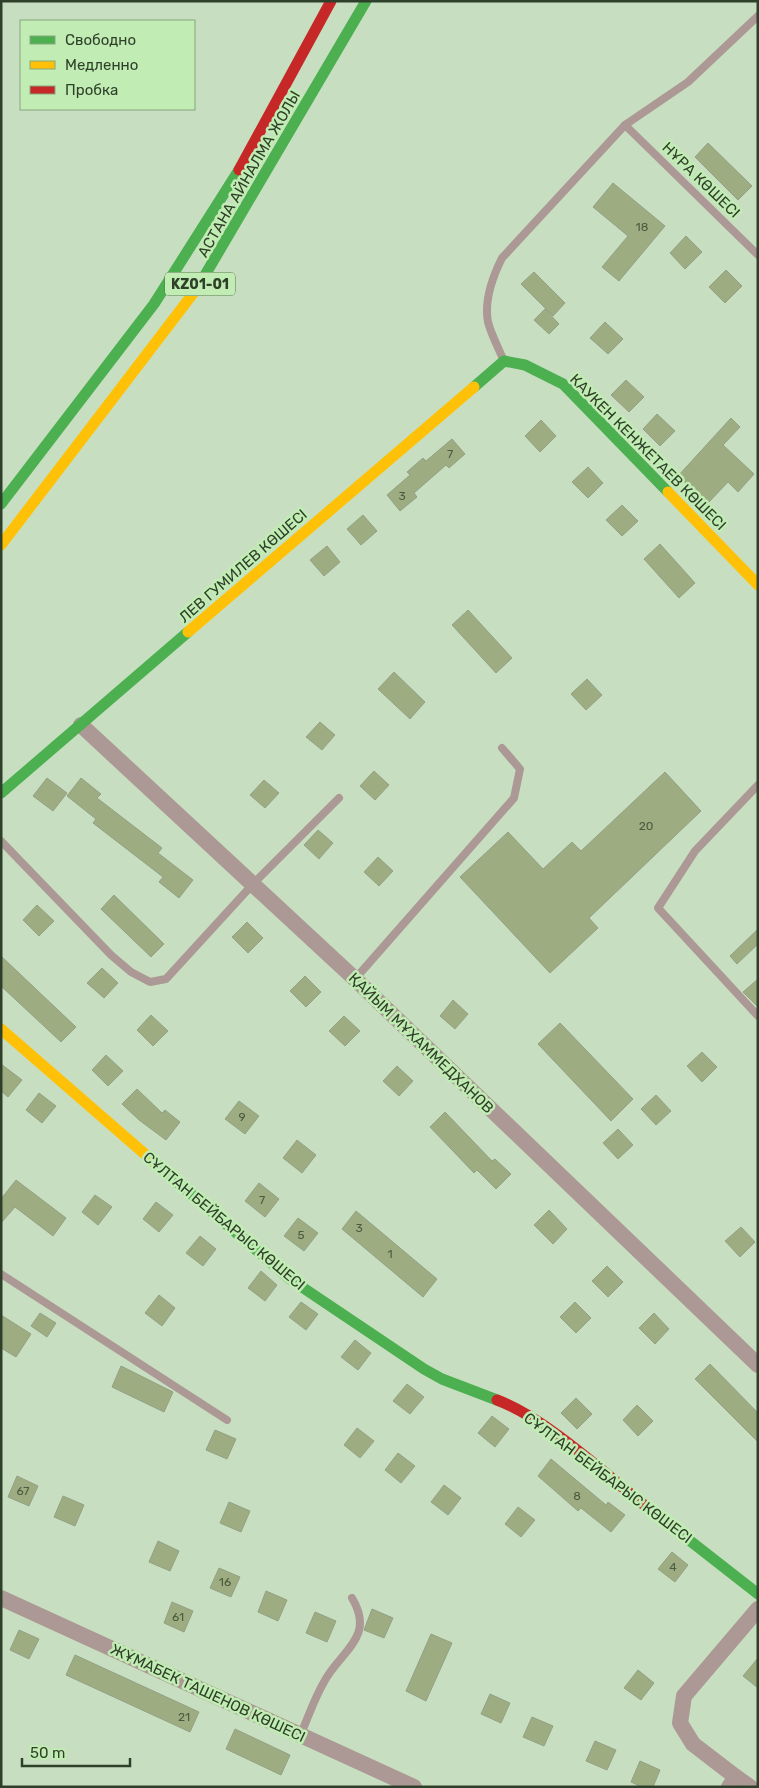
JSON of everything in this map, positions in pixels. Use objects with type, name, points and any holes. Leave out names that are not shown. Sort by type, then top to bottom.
[{"type":"main road","name":"АСТАНА АЙНАЛМА ЖОЛЫ","points":[[1,504],[154,304],[228,188],[331,1]]},
{"type":"main road","name":"АСТАНА АЙНАЛМА ЖОЛЫ","points":[[1,545],[206,277],[366,1]]},
{"type":"main road","name":"КАУКЕН КЕНЖЕТАЕВ КӨШЕСІ","points":[[504,361],[524,364],[563,384],[758,586]]},
{"type":"main road","name":"ЛЕВ ГУМИЛЕВ КӨШЕСІ","points":[[1,793],[504,361]]},
{"type":"main road","name":"СҰЛТАН БЕЙБАРЫС КӨШЕСІ","points":[[1,1029],[290,1278],[424,1369],[442,1379],[514,1406],[529,1416],[559,1437],[758,1594]]},
{"type":"street","name":"ҚАЙЫМ МҰХАММЕДХАНОВ","points":[[81,725],[355,979],[758,1365]]},
{"type":"street","name":"ЖҰМАБЕК ТАШЕНОВ КӨШЕСІ","points":[[1,1598],[414,1787]]},
{"type":"street","points":[[750,1787],[733,1782],[694,1744],[680,1723],[684,1696],[758,1609]]},
{"type":"lane","points":[[504,361],[488,322],[489,294],[493,275],[502,258],[626,125],[688,82],[758,16]]},
{"type":"lane","name":"НҰРА КӨШЕСІ","points":[[626,125],[758,255]]},
{"type":"lane","points":[[355,979],[514,798],[520,769],[502,748]]},
{"type":"lane","points":[[758,785],[695,851],[658,908],[758,1016]]},
{"type":"lane","points":[[1,841],[111,955],[131,972],[150,982],[166,979],[253,884],[339,798]]},
{"type":"lane","points":[[1,1274],[227,1420]]},
{"type":"lane","points":[[300,1736],[324,1681],[355,1642],[361,1618],[352,1598]]},
{"type":"building","points":[[708,143],[752,186],[738,200],[695,157]]},
{"type":"building","points":[[613,183],[665,226],[619,281],[602,267],[628,236],[593,207]]},
{"type":"building","points":[[686,236],[702,252],[685,269],[670,253]]},
{"type":"building","points":[[726,270],[742,286],[725,303],[709,287]]},
{"type":"building","points":[[534,272],[565,303],[553,316],[521,284]]},
{"type":"building","points":[[545,309],[559,324],[549,334],[534,320]]},
{"type":"building","points":[[605,322],[623,339],[608,354],[590,338]]},
{"type":"building","points":[[626,380],[644,397],[629,412],[611,395]]},
{"type":"building","points":[[657,414],[675,431],[660,446],[643,429]]},
{"type":"building","points":[[731,418],[740,427],[723,445],[754,474],[738,492],[728,482],[708,503],[678,476]]},
{"type":"building","points":[[541,420],[556,436],[540,452],[525,436]]},
{"type":"building","points":[[452,439],[465,454],[449,468],[446,465],[414,493],[417,497],[400,511],[387,495],[410,475],[407,472],[423,458],[426,461]]},
{"type":"building","points":[[588,467],[603,483],[588,498],[572,482]]},
{"type":"building","points":[[622,505],[638,521],[622,536],[606,520]]},
{"type":"building","points":[[363,515],[377,531],[361,545],[347,529]]},
{"type":"building","points":[[660,544],[695,583],[679,598],[644,559]]},
{"type":"building","points":[[327,546],[340,562],[324,576],[310,560]]},
{"type":"building","points":[[468,610],[512,658],[496,673],[452,625]]},
{"type":"building","points":[[394,672],[425,702],[410,719],[378,689]]},
{"type":"building","points":[[587,679],[602,695],[586,710],[571,694]]},
{"type":"building","points":[[320,722],[335,735],[322,750],[306,737]]},
{"type":"building","points":[[374,771],[389,785],[375,800],[360,786]]},
{"type":"building","points":[[665,772],[701,811],[589,918],[598,928],[550,973],[460,877],[508,832],[543,869],[572,842],[581,851]]},
{"type":"building","points":[[47,778],[67,793],[53,811],[33,796]]},
{"type":"building","points":[[81,778],[101,794],[97,798],[162,848],[158,853],[193,880],[179,898],[159,882],[163,877],[93,823],[96,819],[67,796]]},
{"type":"building","points":[[264,780],[279,793],[265,808],[250,795]]},
{"type":"building","points":[[318,830],[333,843],[319,859],[304,845]]},
{"type":"building","points":[[378,857],[393,871],[379,886],[364,872]]},
{"type":"building","points":[[114,895],[164,944],[151,957],[101,909]]},
{"type":"building","points":[[37,905],[54,921],[39,936],[23,920]]},
{"type":"building","points":[[247,922],[263,938],[248,953],[232,937]]},
{"type":"building","points":[[758,929],[758,944],[737,964],[730,956]]},
{"type":"building","points":[[1,956],[76,1027],[61,1042],[1,986]]},
{"type":"building","points":[[102,968],[118,983],[104,998],[87,983]]},
{"type":"building","points":[[305,976],[321,992],[306,1007],[290,991]]},
{"type":"building","points":[[758,979],[758,1007],[743,992]]},
{"type":"building","points":[[453,1000],[468,1014],[455,1029],[440,1016]]},
{"type":"building","points":[[151,1015],[168,1031],[153,1046],[137,1030]]},
{"type":"building","points":[[344,1016],[360,1031],[345,1046],[329,1031]]},
{"type":"building","points":[[560,1023],[633,1099],[611,1121],[538,1044]]},
{"type":"building","points":[[702,1052],[717,1067],[702,1082],[687,1066]]},
{"type":"building","points":[[106,1055],[123,1071],[108,1086],[92,1070]]},
{"type":"building","points":[[1,1064],[22,1080],[8,1097],[1,1091]]},
{"type":"building","points":[[397,1066],[413,1081],[399,1096],[383,1081]]},
{"type":"building","points":[[137,1089],[162,1113],[165,1110],[180,1122],[166,1140],[139,1120],[122,1104]]},
{"type":"building","points":[[39,1093],[56,1106],[42,1123],[26,1110]]},
{"type":"building","points":[[656,1095],[671,1111],[656,1125],[641,1109]]},
{"type":"building","points":[[239,1101],[259,1116],[245,1134],[225,1119]]},
{"type":"building","points":[[445,1112],[492,1161],[495,1159],[511,1174],[496,1189],[477,1170],[474,1173],[430,1127]]},
{"type":"building","points":[[618,1129],[633,1145],[618,1159],[603,1143]]},
{"type":"building","points":[[297,1140],[316,1155],[302,1173],[283,1158]]},
{"type":"building","points":[[16,1180],[66,1218],[53,1236],[15,1207],[1,1223],[1,1199]]},
{"type":"building","points":[[259,1183],[279,1199],[265,1217],[245,1201]]},
{"type":"building","points":[[95,1195],[112,1207],[98,1225],[82,1212]]},
{"type":"building","points":[[156,1202],[173,1215],[159,1232],[143,1219]]},
{"type":"building","points":[[549,1210],[567,1229],[553,1244],[534,1225]]},
{"type":"building","points":[[356,1211],[437,1279],[423,1297],[342,1229]]},
{"type":"building","points":[[298,1218],[318,1233],[304,1251],[284,1236]]},
{"type":"building","points":[[741,1227],[755,1242],[740,1257],[725,1241]]},
{"type":"building","points":[[200,1236],[216,1249],[203,1266],[186,1253]]},
{"type":"building","points":[[607,1266],[623,1282],[608,1297],[592,1281]]},
{"type":"building","points":[[261,1271],[277,1285],[265,1301],[248,1288]]},
{"type":"building","points":[[159,1295],[175,1308],[162,1326],[145,1313]]},
{"type":"building","points":[[301,1302],[318,1314],[306,1330],[289,1317]]},
{"type":"building","points":[[575,1302],[591,1318],[576,1333],[560,1317]]},
{"type":"building","points":[[40,1313],[56,1323],[47,1337],[31,1326]]},
{"type":"building","points":[[654,1313],[669,1329],[655,1344],[639,1328]]},
{"type":"building","points":[[1,1315],[31,1334],[16,1357],[1,1348]]},
{"type":"building","points":[[355,1340],[371,1353],[358,1370],[341,1357]]},
{"type":"building","points":[[710,1364],[758,1413],[758,1442],[695,1379]]},
{"type":"building","points":[[121,1366],[173,1392],[164,1412],[112,1387]]},
{"type":"building","points":[[407,1384],[424,1397],[410,1414],[393,1401]]},
{"type":"building","points":[[576,1398],[592,1414],[577,1429],[561,1413]]},
{"type":"building","points":[[637,1405],[653,1421],[638,1436],[623,1420]]},
{"type":"building","points":[[492,1416],[509,1429],[495,1447],[478,1433]]},
{"type":"building","points":[[357,1428],[374,1441],[360,1458],[344,1445]]},
{"type":"building","points":[[215,1430],[236,1439],[227,1459],[206,1450]]},
{"type":"building","points":[[398,1453],[415,1466],[401,1483],[385,1470]]},
{"type":"building","points":[[551,1459],[606,1505],[608,1502],[625,1515],[611,1532],[581,1508],[578,1511],[538,1476]]},
{"type":"building","points":[[17,1476],[38,1486],[29,1506],[8,1497]]},
{"type":"building","points":[[444,1485],[461,1498],[448,1515],[431,1502]]},
{"type":"building","points":[[63,1496],[84,1505],[75,1526],[54,1517]]},
{"type":"building","points":[[229,1502],[250,1511],[241,1532],[220,1523]]},
{"type":"building","points":[[518,1507],[535,1520],[521,1537],[505,1524]]},
{"type":"building","points":[[158,1541],[179,1551],[170,1571],[149,1562]]},
{"type":"building","points":[[672,1552],[688,1565],[675,1582],[658,1569]]},
{"type":"building","points":[[219,1568],[240,1577],[231,1597],[210,1588]]},
{"type":"building","points":[[266,1591],[287,1600],[278,1621],[258,1612]]},
{"type":"building","points":[[172,1602],[193,1611],[184,1632],[164,1623]]},
{"type":"building","points":[[372,1609],[393,1618],[384,1638],[364,1630]]},
{"type":"building","points":[[315,1612],[336,1621],[327,1642],[306,1633]]},
{"type":"building","points":[[19,1630],[39,1639],[29,1659],[10,1650]]},
{"type":"building","points":[[431,1634],[452,1643],[426,1701],[406,1691]]},
{"type":"building","points":[[75,1655],[199,1712],[190,1732],[66,1675]]},
{"type":"building","points":[[758,1658],[758,1688],[743,1676]]},
{"type":"building","points":[[638,1670],[654,1683],[641,1700],[624,1688]]},
{"type":"building","points":[[490,1694],[510,1703],[501,1723],[481,1714]]},
{"type":"building","points":[[532,1717],[553,1726],[544,1746],[523,1737]]},
{"type":"building","points":[[235,1729],[290,1755],[281,1775],[226,1749]]},
{"type":"building","points":[[595,1741],[616,1750],[607,1770],[586,1761]]},
{"type":"building","points":[[640,1761],[660,1770],[653,1787],[642,1787],[631,1782]]},
{"type":"traffic: fast","points":[[198,287],[366,1]]},
{"type":"traffic: fast","points":[[1,504],[154,304],[239,170]]},
{"type":"traffic: fast","points":[[474,387],[504,361],[525,365],[563,384],[668,492]]},
{"type":"traffic: fast","points":[[1,793],[188,632]]},
{"type":"traffic: fast","points":[[154,1162],[290,1279],[424,1369],[442,1379],[497,1400]]},
{"type":"traffic: fast","points":[[643,1504],[758,1594]]},
{"type":"traffic: slow","points":[[1,545],[198,287]]},
{"type":"traffic: slow","points":[[188,632],[474,387]]},
{"type":"traffic: slow","points":[[668,492],[758,585]]},
{"type":"traffic: slow","points":[[1,1029],[154,1162]]},
{"type":"traffic: jam","points":[[239,170],[331,1]]},
{"type":"traffic: jam","points":[[497,1400],[534,1419],[573,1446],[643,1504]]}]
